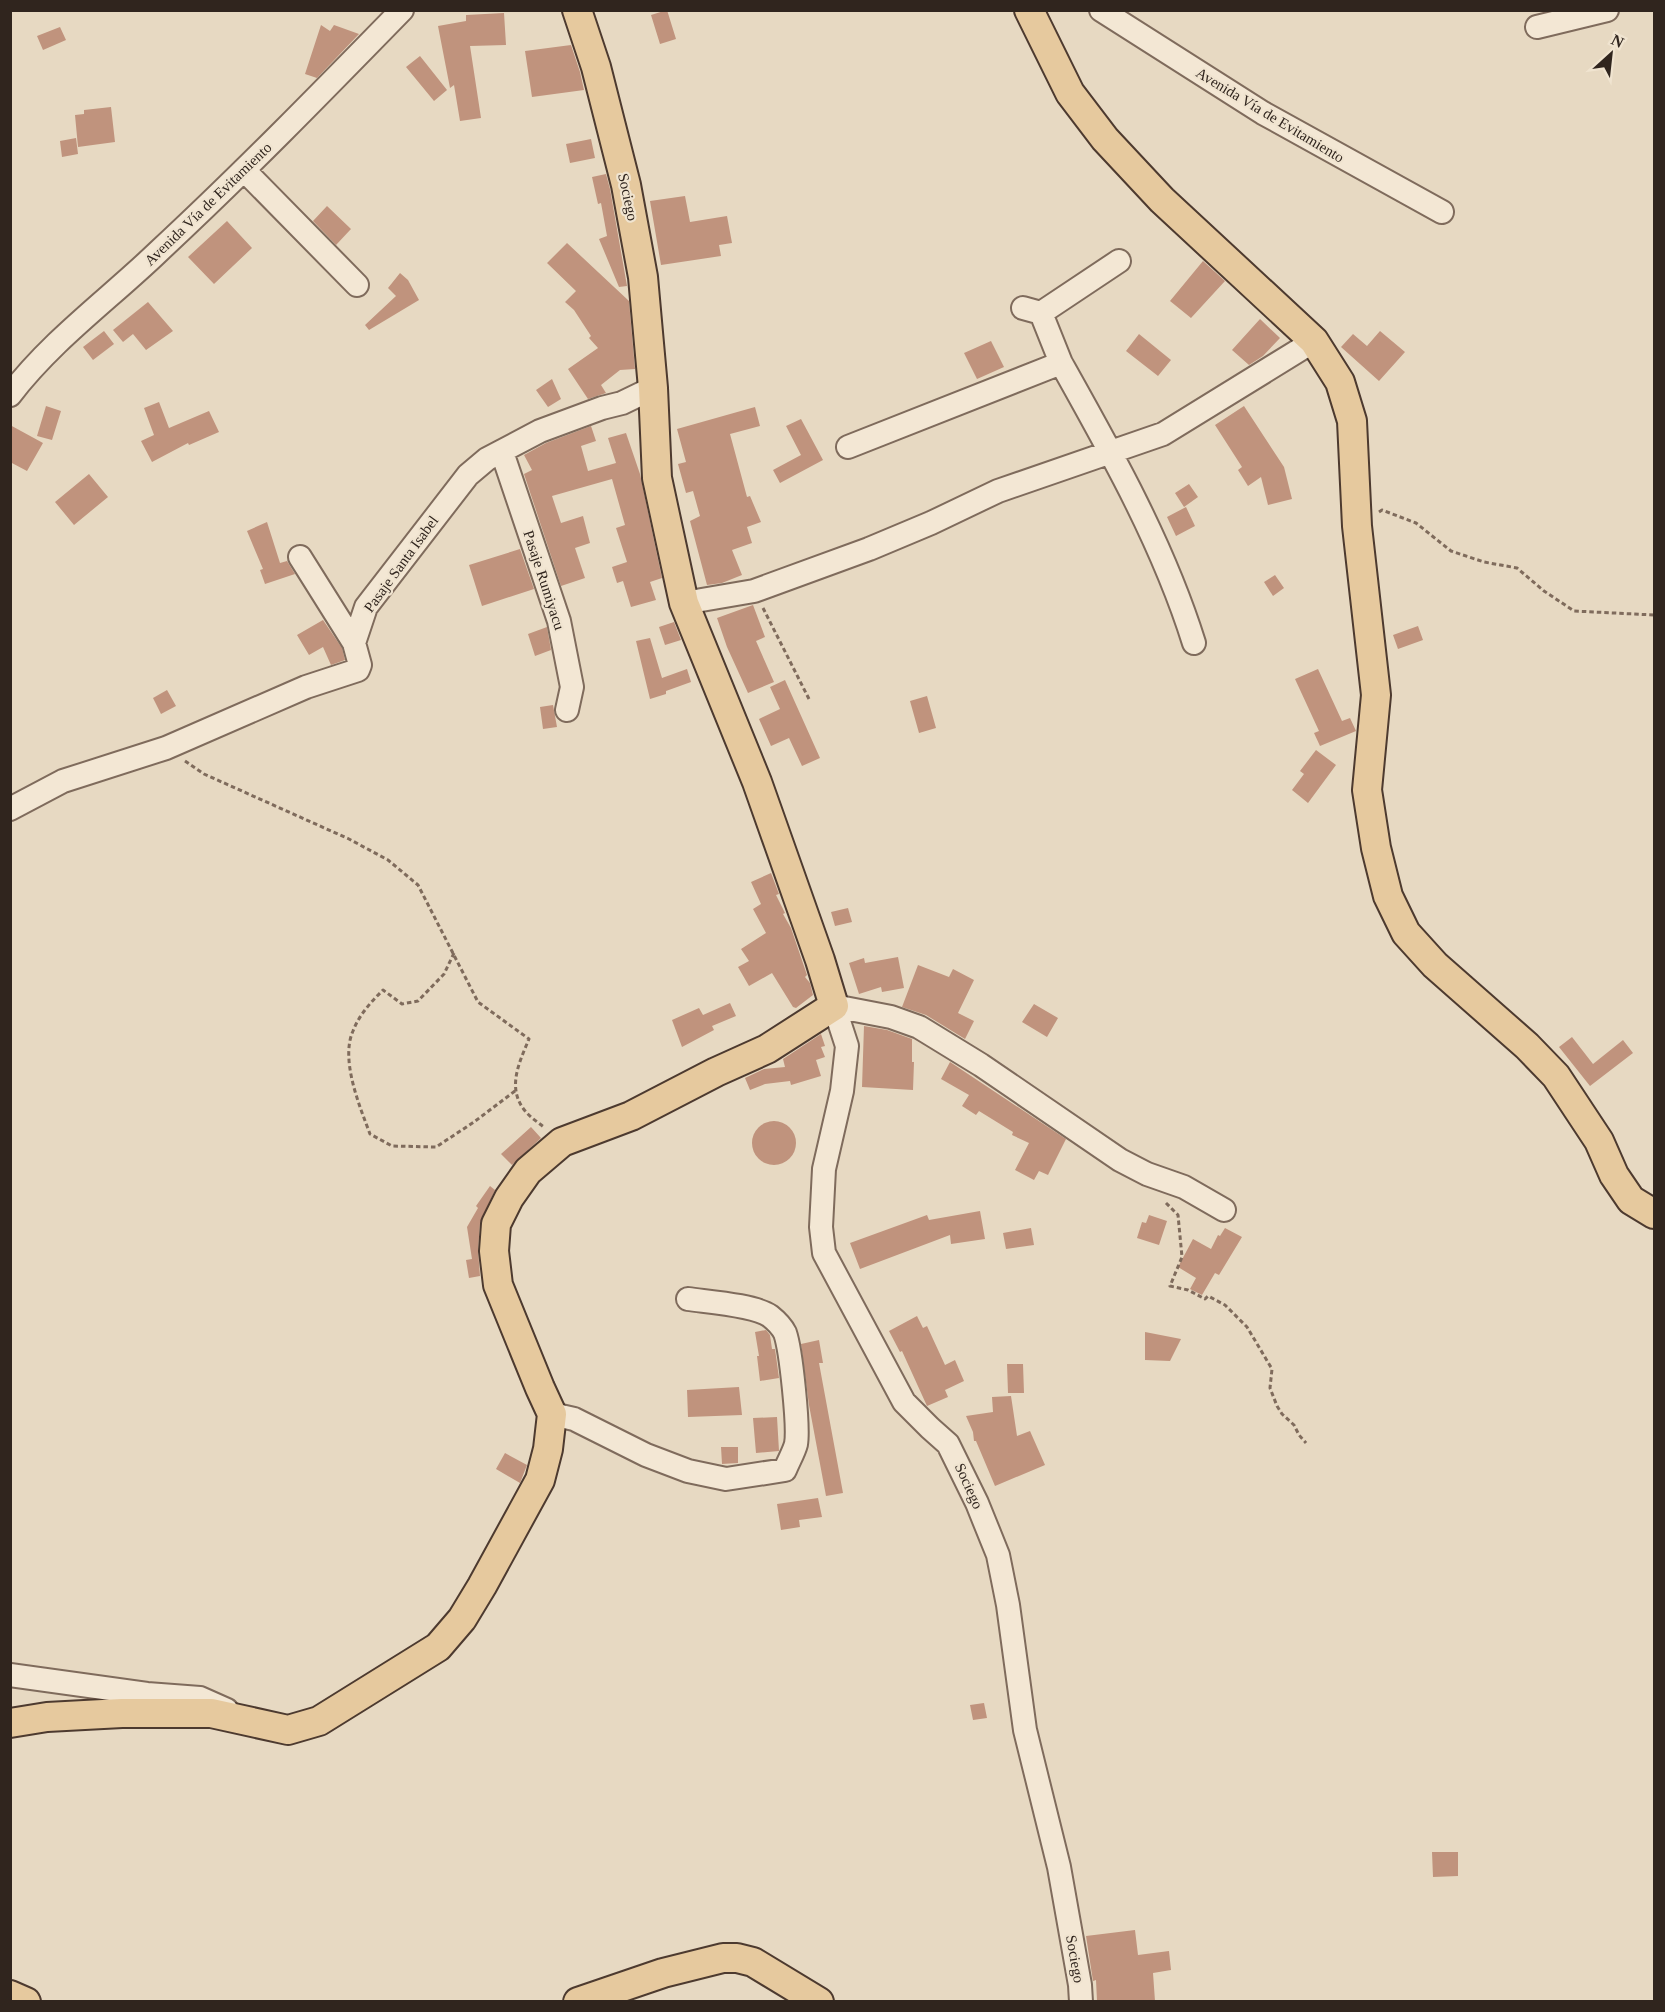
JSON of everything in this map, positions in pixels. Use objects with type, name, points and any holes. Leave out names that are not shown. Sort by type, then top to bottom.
[{"type":"main road","name":"Sociego","points":[[577,10],[596,67],[626,185],[643,277],[653,388],[657,478],[684,603],[757,782],[834,1006]]},
{"type":"main road","points":[[1029,10],[1070,93],[1105,139],[1162,200],[1314,342],[1340,382],[1353,421],[1357,526],[1376,695],[1367,790],[1376,848],[1388,896],[1406,933],[1435,965],[1527,1046],[1556,1076],[1599,1141],[1614,1176],[1631,1200],[1654,1214]]},
{"type":"main road","points":[[10,1723],[47,1717],[101,1714],[211,1713],[288,1730],[319,1720],[438,1647],[467,1610],[540,1480],[548,1449],[552,1414],[498,1285],[494,1251],[496,1224],[509,1198],[528,1171],[562,1142],[631,1116],[716,1072],[767,1049],[834,1006]]},
{"type":"main road","points":[[578,2001],[663,1973],[723,1958],[737,1958],[753,1962],[819,2001]]},
{"type":"main road","points":[[10,1995],[26,2001]]},
{"type":"street","name":"Avenida Vía de Evitamiento","points":[[10,395],[57,343],[245,171],[402,10]]},
{"type":"street","name":"Avenida Vía de Evitamiento","points":[[1101,10],[1263,113],[1442,212]]},
{"type":"street","points":[[1538,27],[1607,10]]},
{"type":"street","points":[[245,171],[357,285]]},
{"type":"street","points":[[1119,261],[1032,311],[1111,453],[1154,539],[1182,604],[1194,643]]},
{"type":"street","points":[[684,603],[754,591],[869,549],[932,523],[998,491],[1163,434],[1314,342]]},
{"type":"street","points":[[848,447],[1061,363]]},
{"type":"street","name":"Pasaje Santa Isabel","points":[[10,809],[63,781],[166,748],[306,687],[358,670],[360,665],[354,642],[366,607],[468,475],[487,459],[540,430],[622,403],[653,388]]},
{"type":"street","name":"Pasaje Rumiyacu","points":[[502,452],[559,621],[572,687],[567,710]]},
{"type":"street","points":[[300,557],[354,642]]},
{"type":"street","points":[[834,1006],[891,1017],[919,1027],[981,1065],[1120,1160],[1147,1174],[1184,1187],[1224,1210]]},
{"type":"street","name":"Sociego","points":[[834,1006],[847,1046],[842,1091],[824,1169],[820,1227],[824,1253],[904,1402],[948,1444],[977,1503],[998,1555],[1008,1605],[1025,1730],[1059,1867],[1081,2001]]},
{"type":"street","points":[[552,1414],[574,1419],[646,1455],[688,1471],[726,1479],[785,1470],[796,1444],[795,1408],[784,1333],[778,1323],[768,1314],[688,1299]]},
{"type":"street","points":[[10,1675],[147,1694],[200,1698],[258,1725]]},
{"type":"path","points":[[1357,526],[1382,510],[1416,523],[1451,551],[1484,562],[1517,568],[1544,591],[1574,611],[1654,615]]},
{"type":"path","points":[[754,591],[809,699]]},
{"type":"path","points":[[166,748],[204,774],[350,839],[388,860],[418,885],[478,1002],[529,1039],[515,1073],[515,1091],[525,1112],[562,1142]]},
{"type":"path","points":[[454,953],[444,975],[418,1001],[402,1004],[383,990],[368,1005],[352,1032],[348,1054],[357,1098],[370,1134],[392,1146],[436,1147],[483,1116],[515,1091]]},
{"type":"path","points":[[1147,1174],[1178,1215],[1182,1257],[1170,1286],[1188,1290],[1205,1299],[1211,1296],[1238,1317],[1272,1370],[1270,1388],[1277,1406],[1306,1443]]},
{"type":"building","points":[[667,10],[676,39],[660,44],[651,15]]},
{"type":"building","points":[[504,13],[506,45],[470,46],[481,118],[460,121],[454,85],[450,88],[438,26],[466,21],[466,15]]},
{"type":"building","points":[[321,25],[330,31],[334,25],[359,34],[317,78],[305,74]]},
{"type":"building","points":[[60,27],[66,40],[43,50],[37,36]]},
{"type":"building","points":[[571,45],[584,90],[532,97],[525,51]]},
{"type":"building","points":[[420,56],[447,90],[434,101],[406,67]]},
{"type":"building","points":[[111,107],[115,142],[78,147],[75,115],[84,114],[84,110]]},
{"type":"building","points":[[76,138],[78,154],[62,157],[60,141]]},
{"type":"building","points":[[591,139],[595,158],[570,163],[566,144]]},
{"type":"building","points":[[606,174],[627,286],[619,287],[599,239],[607,236],[601,203],[598,204],[592,177]]},
{"type":"building","points":[[685,196],[690,222],[727,216],[732,243],[719,245],[721,256],[661,265],[650,201]]},
{"type":"building","points":[[327,206],[351,229],[336,245],[313,221]]},
{"type":"building","points":[[227,221],[252,248],[214,284],[188,257]]},
{"type":"building","points":[[567,243],[629,301],[635,369],[620,370],[601,385],[606,393],[588,399],[568,369],[598,348],[589,338],[591,336],[574,310],[565,302],[576,291],[547,263]]},
{"type":"building","points":[[1203,261],[1225,281],[1191,318],[1170,301]]},
{"type":"building","points":[[400,273],[408,280],[419,300],[369,330],[365,325],[396,296],[388,288]]},
{"type":"building","points":[[148,302],[173,331],[146,350],[133,334],[123,342],[113,330]]},
{"type":"building","points":[[1260,319],[1280,338],[1263,356],[1249,365],[1232,350]]},
{"type":"building","points":[[104,331],[114,344],[93,360],[83,347]]},
{"type":"building","points":[[1380,331],[1405,352],[1379,381],[1341,347],[1353,334],[1367,346]]},
{"type":"building","points":[[1139,334],[1171,360],[1158,376],[1126,351]]},
{"type":"building","points":[[991,341],[1004,367],[977,379],[964,353]]},
{"type":"building","points":[[552,379],[561,399],[548,407],[536,390]]},
{"type":"building","points":[[159,402],[169,428],[209,411],[219,432],[189,445],[188,443],[152,462],[141,441],[154,435],[144,408]]},
{"type":"building","points":[[46,406],[61,411],[52,440],[37,436]]},
{"type":"building","points":[[1244,406],[1284,467],[1292,499],[1268,505],[1261,477],[1248,486],[1238,470],[1242,467],[1215,425]]},
{"type":"building","points":[[755,407],[760,426],[730,434],[747,497],[750,496],[761,522],[747,527],[752,543],[732,550],[742,575],[722,583],[707,585],[690,521],[700,516],[693,491],[686,493],[678,464],[686,462],[677,429]]},
{"type":"building","points":[[801,419],[823,460],[780,483],[773,470],[801,455],[786,426]]},
{"type":"building","points":[[10,425],[43,443],[27,471],[10,462]]},
{"type":"building","points":[[591,426],[596,441],[581,446],[588,471],[616,463],[608,438],[626,433],[640,474],[662,578],[650,582],[656,600],[631,607],[623,581],[617,583],[612,567],[627,562],[616,528],[625,525],[612,479],[552,496],[561,523],[583,516],[590,543],[575,548],[585,578],[561,586],[524,474],[532,470],[524,455],[546,443]]},
{"type":"building","points":[[89,474],[108,497],[74,525],[55,502]]},
{"type":"building","points":[[1189,484],[1198,497],[1184,507],[1175,493]]},
{"type":"building","points":[[1186,507],[1195,526],[1176,536],[1167,517]]},
{"type":"building","points":[[267,522],[280,563],[287,561],[295,574],[265,584],[260,570],[263,569],[247,531]]},
{"type":"building","points":[[520,549],[534,589],[482,606],[469,565]]},
{"type":"building","points":[[1275,575],[1284,588],[1273,596],[1264,582]]},
{"type":"building","points":[[753,605],[765,637],[756,641],[774,682],[748,693],[727,647],[717,618]]},
{"type":"building","points":[[323,620],[342,648],[345,660],[331,665],[323,647],[309,655],[297,635]]},
{"type":"building","points":[[674,622],[681,640],[665,645],[659,627]]},
{"type":"building","points":[[1418,626],[1423,640],[1398,649],[1393,635]]},
{"type":"building","points":[[547,627],[551,650],[535,656],[528,634]]},
{"type":"building","points":[[650,638],[662,678],[687,669],[691,682],[650,699],[636,641]]},
{"type":"building","points":[[1318,669],[1342,721],[1350,718],[1356,731],[1320,746],[1314,733],[1319,731],[1295,679]]},
{"type":"building","points":[[785,680],[820,758],[802,766],[789,738],[771,746],[759,719],[780,709],[770,687]]},
{"type":"building","points":[[167,690],[176,706],[161,714],[153,698]]},
{"type":"building","points":[[927,696],[936,728],[919,733],[910,701]]},
{"type":"building","points":[[553,705],[557,727],[543,729],[540,707]]},
{"type":"building","points":[[1316,750],[1336,765],[1308,803],[1292,790],[1304,774],[1300,771]]},
{"type":"building","points":[[771,873],[779,894],[776,895],[791,928],[807,975],[805,977],[810,983],[813,995],[796,1008],[793,1007],[772,973],[749,986],[738,967],[749,961],[741,949],[766,933],[753,909],[761,904],[751,882]]},
{"type":"building","points":[[848,908],[852,922],[835,926],[831,912]]},
{"type":"building","points":[[898,957],[904,988],[882,992],[881,987],[859,994],[849,963],[864,958],[865,963]]},
{"type":"building","points":[[918,965],[949,977],[953,969],[974,980],[958,1013],[974,1021],[965,1039],[926,1015],[902,1007]]},
{"type":"building","points":[[730,1003],[736,1016],[712,1026],[714,1030],[682,1047],[672,1020],[699,1008],[703,1015]]},
{"type":"building","points":[[1034,1004],[1058,1018],[1047,1037],[1022,1022]]},
{"type":"building","points":[[864,1026],[887,1030],[912,1039],[913,1090],[862,1087]]},
{"type":"building","points":[[821,1034],[825,1046],[821,1047],[825,1057],[816,1060],[821,1076],[791,1085],[790,1081],[765,1084],[750,1090],[745,1078],[764,1069],[785,1067],[783,1059]]},
{"type":"building","points":[[1572,1037],[1593,1064],[1623,1040],[1633,1053],[1590,1086],[1559,1047]]},
{"type":"building","points":[[950,1062],[1066,1139],[1048,1175],[1039,1171],[1034,1180],[1015,1170],[1029,1143],[1012,1135],[1013,1132],[979,1111],[976,1115],[962,1106],[969,1095],[941,1079]]},
{"type":"building","points":[[774,1121],[783,1122],[790,1127],[795,1134],[795,1152],[790,1159],[783,1164],[774,1165],[765,1164],[758,1159],[753,1152],[752,1143],[753,1134],[758,1127],[765,1122]]},
{"type":"building","points":[[531,1127],[541,1138],[512,1165],[501,1154]]},
{"type":"building","points":[[490,1186],[495,1190],[480,1223],[478,1250],[480,1276],[469,1278],[466,1260],[472,1259],[467,1227],[478,1208],[476,1206]]},
{"type":"building","points":[[980,1211],[985,1239],[951,1244],[950,1235],[860,1269],[850,1243],[927,1215],[929,1220]]},
{"type":"building","points":[[1149,1215],[1167,1221],[1159,1245],[1137,1238],[1142,1222],[1146,1223]]},
{"type":"building","points":[[1031,1228],[1034,1245],[1006,1249],[1003,1233]]},
{"type":"building","points":[[1225,1228],[1242,1237],[1219,1275],[1215,1273],[1202,1295],[1190,1289],[1196,1278],[1178,1267],[1193,1239],[1211,1249],[1218,1235],[1220,1236]]},
{"type":"building","points":[[917,1316],[923,1328],[927,1326],[945,1365],[955,1360],[964,1381],[945,1390],[948,1397],[927,1406],[902,1351],[900,1352],[889,1331]]},
{"type":"building","points":[[766,1330],[770,1335],[772,1349],[775,1349],[779,1378],[760,1381],[755,1332]]},
{"type":"building","points":[[1145,1332],[1181,1339],[1170,1361],[1145,1360]]},
{"type":"building","points":[[819,1340],[823,1363],[819,1363],[843,1493],[826,1496],[809,1405],[801,1344]]},
{"type":"building","points":[[1007,1364],[1023,1364],[1024,1393],[1008,1393]]},
{"type":"building","points":[[739,1387],[742,1415],[688,1417],[687,1390]]},
{"type":"building","points":[[1011,1396],[1017,1436],[1030,1431],[1045,1465],[995,1486],[976,1441],[974,1441],[966,1416],[993,1412],[992,1397]]},
{"type":"building","points":[[777,1417],[779,1451],[756,1453],[753,1418]]},
{"type":"building","points":[[721,1447],[738,1447],[738,1463],[722,1464]]},
{"type":"building","points":[[505,1453],[527,1465],[520,1483],[496,1469]]},
{"type":"building","points":[[818,1498],[822,1517],[799,1520],[800,1527],[781,1530],[777,1504]]},
{"type":"building","points":[[984,1703],[987,1718],[973,1720],[970,1705]]},
{"type":"building","points":[[1432,1852],[1458,1852],[1458,1876],[1433,1877]]},
{"type":"building","points":[[1135,1930],[1138,1955],[1169,1951],[1171,1970],[1153,1973],[1155,2001],[1097,2001],[1096,1980],[1093,1981],[1086,1936]]}]
